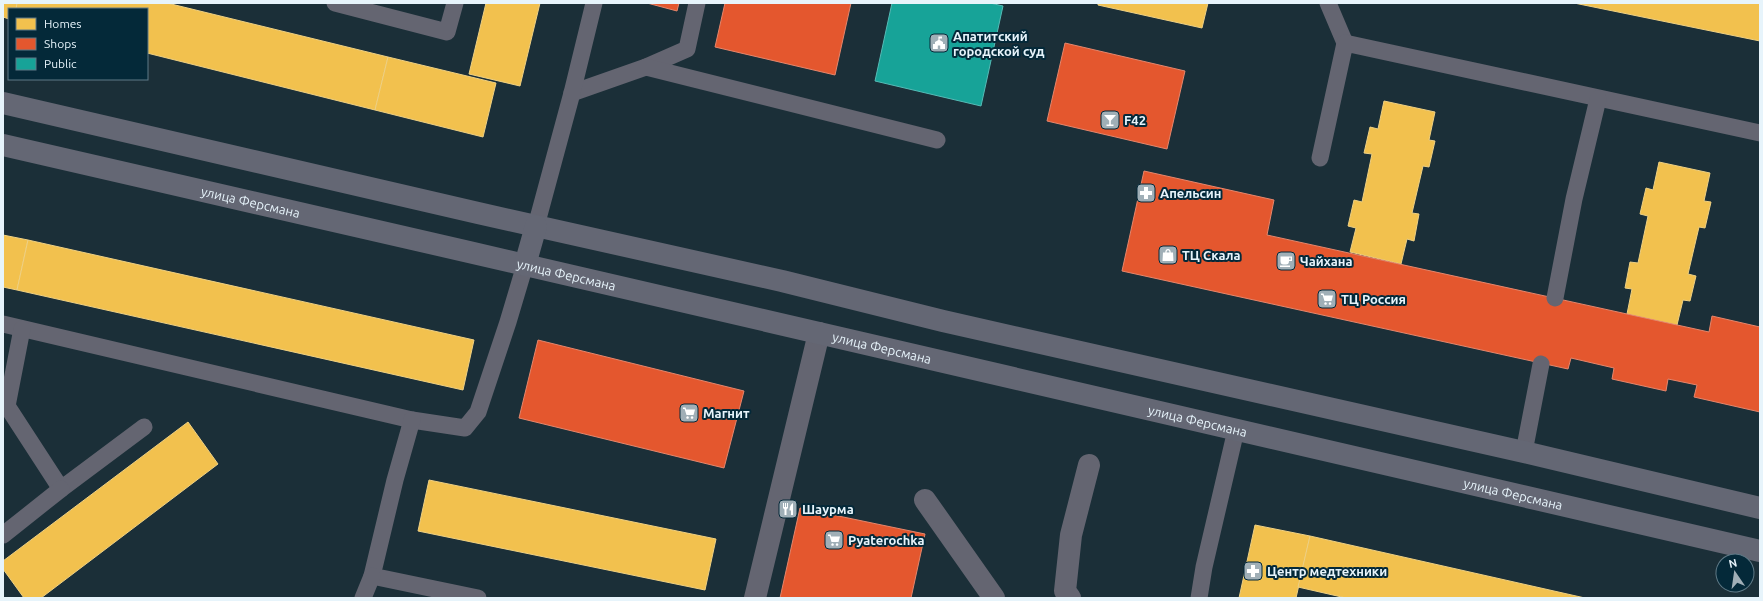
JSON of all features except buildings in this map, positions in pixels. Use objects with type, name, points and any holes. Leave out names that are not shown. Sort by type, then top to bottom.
[{"type":"street","points":[[3,103],[782,281],[951,322],[1524,452],[1760,508]]},
{"type":"street","name":"улица Ферсмана","points":[[3,145],[1760,551]]},
{"type":"street","points":[[526,265],[536,226]]},
{"type":"street","points":[[755,598],[819,333]]},
{"type":"street","points":[[1070,598],[1065,591],[1071,535],[1089,465]]},
{"type":"street","points":[[925,500],[994,598]]},
{"type":"lane","points":[[335,3],[447,32],[454,3]]},
{"type":"lane","points":[[536,226],[572,93],[594,3]]},
{"type":"lane","points":[[572,93],[646,67],[686,49],[697,3]]},
{"type":"lane","points":[[1320,158],[1345,43],[1328,3]]},
{"type":"lane","points":[[1345,43],[1760,133]]},
{"type":"lane","points":[[646,67],[936,140]]},
{"type":"lane","points":[[1555,298],[1574,199],[1598,99]]},
{"type":"lane","points":[[3,324],[412,420],[465,428],[478,412],[526,265]]},
{"type":"lane","points":[[22,329],[7,406],[61,489]]},
{"type":"lane","points":[[1524,452],[1541,364]]},
{"type":"lane","points":[[363,598],[372,576],[395,480],[412,420]]},
{"type":"lane","points":[[3,535],[61,489],[144,427]]},
{"type":"lane","points":[[1199,598],[1204,567],[1236,430]]},
{"type":"lane","points":[[372,576],[478,598]]},
{"type":"place","name":"Апатитский городской суд","points":[[939,43]]},
{"type":"place","name":"F42","points":[[1110,120]]},
{"type":"place","name":"Апельсин","points":[[1146,193]]},
{"type":"place","name":"ТЦ Скала","points":[[1168,255]]},
{"type":"place","name":"Чайхана","points":[[1286,261]]},
{"type":"place","name":"ТЦ Россия","points":[[1327,299]]},
{"type":"place","name":"Магнит","points":[[689,413]]},
{"type":"place","name":"Шаурма","points":[[788,509]]},
{"type":"place","name":"Pyaterochka","points":[[834,540]]},
{"type":"place","name":"Центр медтехники","points":[[1253,571]]}]
